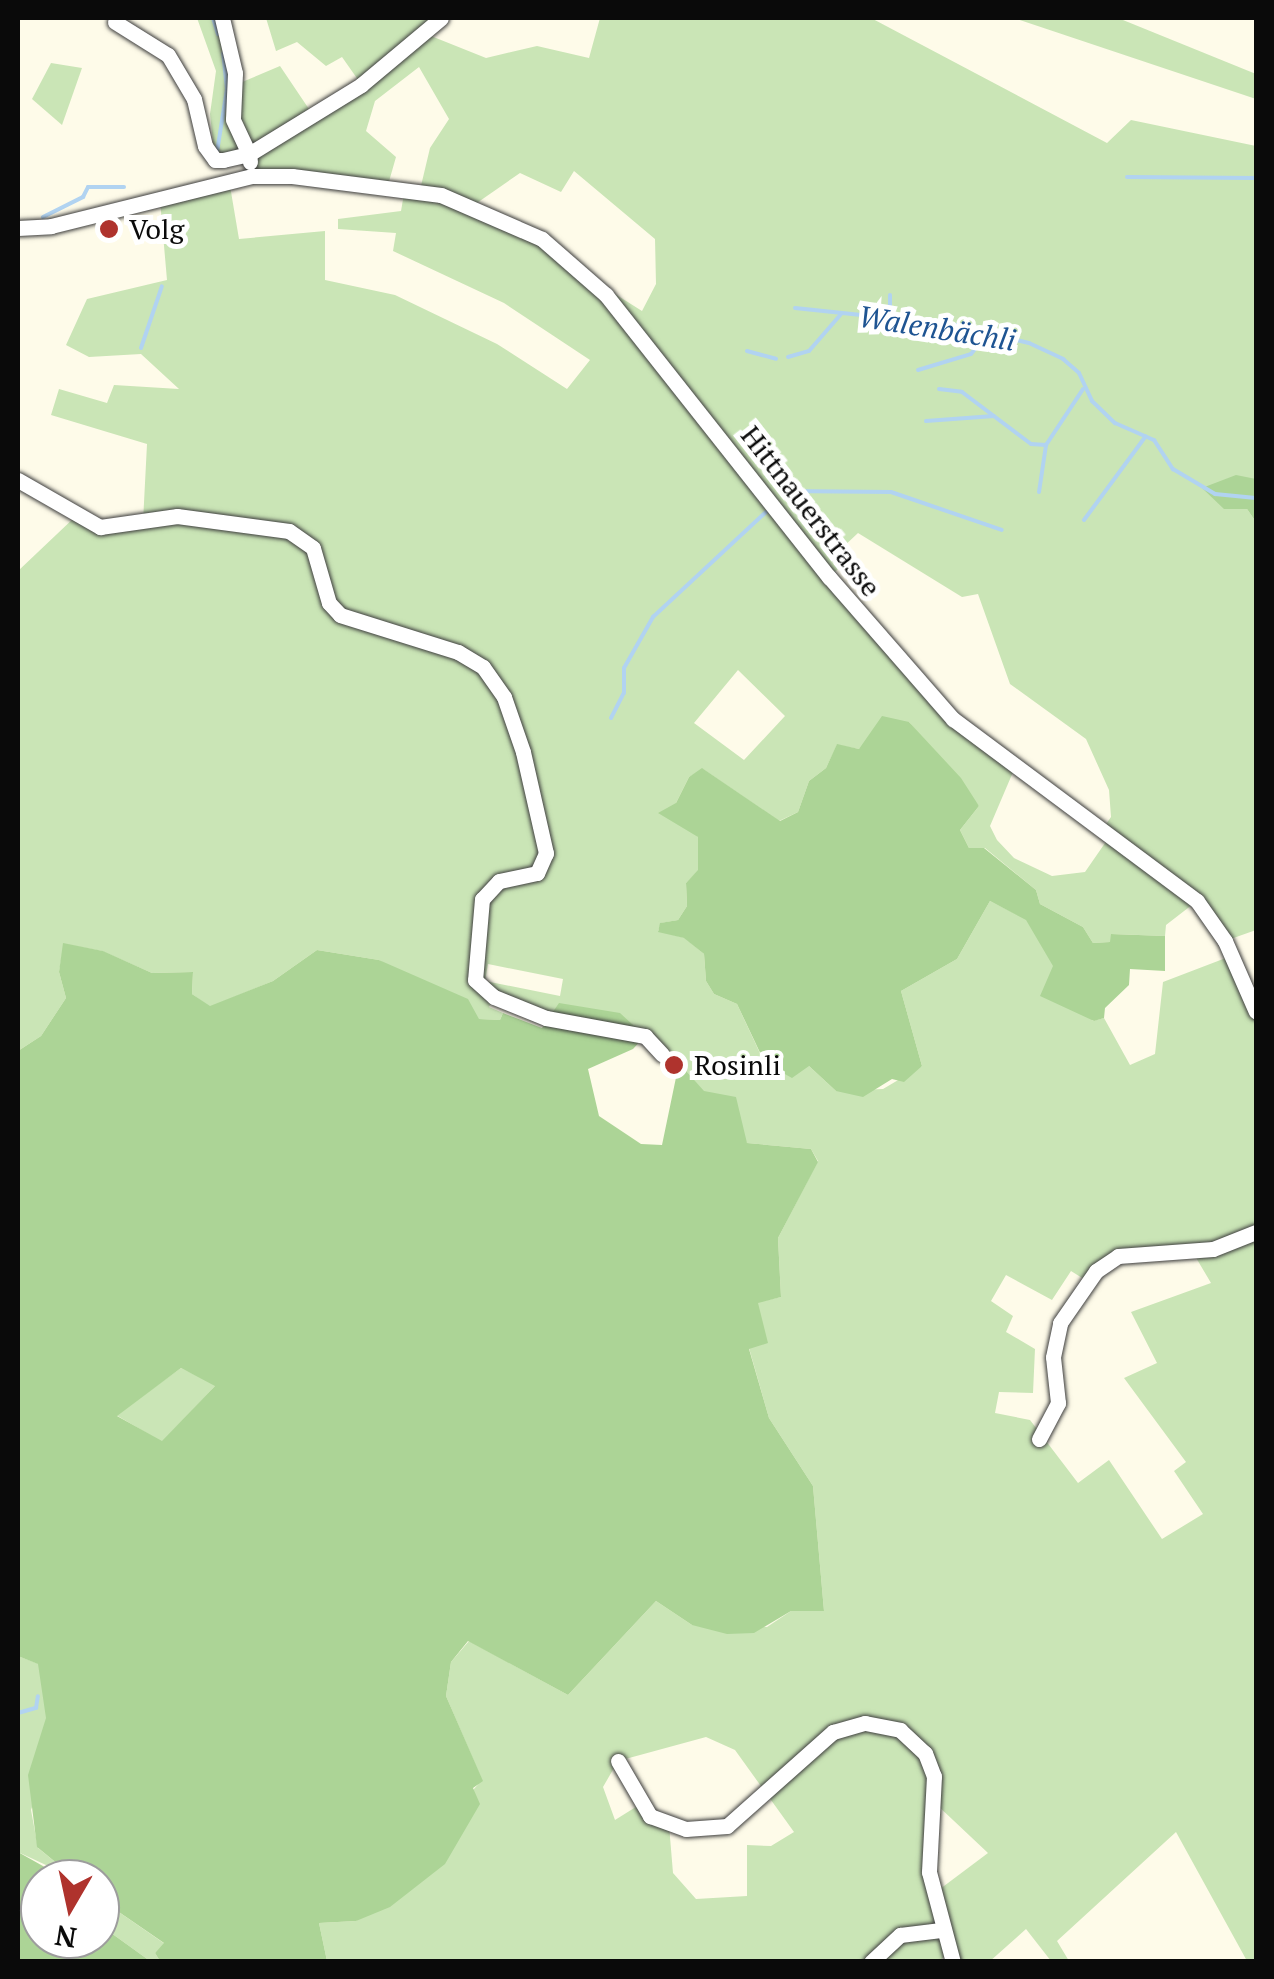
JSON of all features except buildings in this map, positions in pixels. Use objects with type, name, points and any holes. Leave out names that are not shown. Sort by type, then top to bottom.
[{"type":"street","points":[[222,18],[235,73],[233,119],[250,154],[252,176]]},
{"type":"street","points":[[115,22],[168,56],[194,99],[205,146],[215,160],[250,154],[361,85],[441,18]]},
{"type":"street","name":"Hittnauerstrasse","points":[[18,228],[51,226],[252,176],[326,178],[442,195],[509,221],[561,252],[606,295],[922,688],[980,741],[1160,867],[1197,900],[1224,942],[1256,1012]]},
{"type":"street","points":[[18,480],[76,516],[110,528],[177,516],[289,530],[313,548],[329,602],[340,615],[451,650],[483,667],[504,697],[524,752],[546,854],[537,874],[499,882],[482,899],[476,980],[494,997],[546,1018],[645,1036],[662,1054]]},
{"type":"street","points":[[1039,1439],[1058,1403],[1053,1357],[1060,1323],[1096,1271],[1118,1256],[1212,1249],[1256,1232]]},
{"type":"street","points":[[618,1761],[650,1816],[686,1829],[727,1826],[833,1732],[865,1722],[900,1730],[926,1754],[934,1776],[928,1872],[953,1962]]},
{"type":"street","points":[[870,1962],[900,1936],[941,1930]]},
{"type":"green space","points":[[197,18],[222,18],[235,85],[280,66],[313,115],[361,84],[342,57],[326,66],[297,42],[276,51],[266,18],[441,18],[421,32],[486,58],[537,46],[589,58],[600,18],[871,18],[1107,143],[1131,120],[1256,146],[1256,492],[1224,509],[1247,509],[1256,522],[1256,930],[1225,941],[1197,901],[1166,925],[1165,936],[1112,934],[1111,942],[1093,943],[1083,927],[1040,904],[1036,890],[985,848],[969,848],[960,830],[979,806],[909,722],[859,749],[837,745],[826,768],[809,781],[798,812],[779,821],[703,769],[689,777],[676,803],[698,837],[698,871],[686,883],[687,906],[678,920],[661,923],[658,931],[685,938],[704,954],[706,981],[714,994],[737,1004],[765,1064],[809,1066],[836,1091],[883,1089],[922,1066],[901,991],[957,959],[990,901],[1026,919],[1093,1021],[1104,1018],[1130,1065],[1155,1054],[1163,982],[1231,956],[1256,1012],[1256,1961],[1247,1961],[1176,1832],[1057,1941],[1069,1961],[1051,1961],[1026,1929],[989,1962],[953,1961],[949,1953],[938,1962],[327,1961],[319,1923],[356,1921],[482,1780],[446,1696],[451,1662],[469,1641],[568,1695],[656,1601],[692,1625],[767,1627],[791,1611],[824,1611],[813,1486],[769,1418],[749,1348],[758,1302],[781,1297],[778,1238],[818,1161],[811,1149],[747,1143],[664,1045],[645,1036],[546,1018],[494,997],[489,1007],[503,1013],[500,1020],[478,1019],[379,960],[317,950],[273,981],[210,1007],[192,994],[193,972],[152,973],[102,951],[64,944],[59,972],[66,998],[41,1036],[18,1051],[18,571],[76,516],[95,525],[143,522],[147,444],[51,415],[59,389],[107,403],[114,385],[179,389],[141,354],[89,357],[66,345],[87,299],[167,280],[160,200],[229,180],[239,239],[325,231],[325,280],[395,295],[497,344],[567,389],[590,360],[504,303],[393,251],[396,233],[338,229],[338,219],[401,211],[405,188],[420,190],[430,148],[449,119],[419,67],[375,101],[366,131],[396,157],[388,185],[252,176],[249,154],[215,160],[210,114],[216,71]],"holes":[[[574,171],[655,239],[656,284],[642,311],[474,205],[520,173],[561,192]],[[858,533],[962,597],[978,594],[1010,684],[1086,739],[1109,790],[1111,817],[1104,827],[1112,833],[1085,872],[1052,876],[1014,858],[997,840],[990,826],[1016,765],[922,688],[829,577],[844,564],[840,550]],[[738,670],[785,716],[744,760],[694,723]],[[488,964],[563,979],[560,996],[485,981]],[[1140,1253],[1195,1256],[1211,1283],[1131,1312],[1157,1363],[1124,1378],[1186,1462],[1174,1471],[1203,1514],[1162,1539],[1109,1460],[1078,1483],[1030,1420],[995,1413],[999,1392],[1033,1393],[1035,1349],[1006,1332],[1013,1316],[991,1301],[1006,1275],[1052,1300],[1071,1271],[1087,1281]],[[706,1737],[735,1750],[794,1832],[771,1846],[747,1845],[747,1896],[696,1899],[673,1873],[669,1825],[639,1805],[615,1820],[603,1787],[618,1761]],[[936,1804],[988,1853],[932,1895]]]},
{"type":"green space","points":[[1014,18],[1118,18],[1256,74],[1256,99]]},
{"type":"green space","points":[[51,63],[82,68],[62,125],[32,99]]},
{"type":"green space","points":[[1236,475],[1256,479],[1256,522],[1247,509],[1224,509],[1202,488]]},
{"type":"green space","points":[[882,716],[909,722],[961,778],[979,806],[960,830],[969,848],[984,848],[1036,890],[1040,904],[1083,927],[1093,943],[1110,942],[1111,934],[1165,936],[1165,971],[1130,969],[1129,985],[1105,1008],[1104,1018],[1094,1021],[1040,996],[1053,966],[1026,920],[990,901],[957,959],[901,991],[922,1066],[904,1082],[892,1079],[863,1097],[836,1091],[809,1066],[792,1078],[765,1063],[737,1004],[714,994],[706,981],[704,954],[684,938],[658,932],[660,923],[678,920],[687,906],[686,883],[698,870],[698,837],[658,813],[676,803],[689,777],[702,768],[780,821],[798,812],[809,781],[826,768],[837,744],[859,749]]},
{"type":"green space","points":[[63,943],[103,951],[152,973],[193,972],[192,994],[210,1006],[273,981],[317,950],[379,960],[468,999],[479,1019],[500,1020],[503,1013],[542,1028],[559,1003],[620,1013],[645,1036],[633,1049],[588,1069],[599,1116],[641,1144],[662,1145],[679,1063],[704,1091],[736,1097],[747,1143],[811,1149],[818,1162],[778,1238],[781,1297],[758,1303],[768,1343],[749,1349],[769,1418],[813,1486],[824,1611],[791,1611],[754,1633],[727,1634],[692,1625],[656,1601],[568,1695],[468,1641],[451,1662],[446,1696],[483,1781],[473,1788],[480,1804],[445,1864],[390,1907],[356,1921],[319,1923],[327,1961],[160,1961],[155,1953],[164,1943],[120,1913],[120,1859],[52,1859],[37,1847],[28,1775],[46,1718],[38,1664],[18,1656],[18,1051],[41,1036],[66,998],[59,972]],"holes":[[[181,1368],[215,1386],[162,1441],[117,1416]]]},
{"type":"green space","points":[[181,1368],[216,1385],[162,1442],[116,1415]]},
{"type":"green space","points":[[18,1656],[47,1667],[68,1705],[31,1810],[38,1848],[51,1859],[33,1859],[18,1852]]},
{"type":"green space","points":[[18,1852],[30,1859],[20,1859],[20,1959],[120,1959],[120,1939],[150,1961],[18,1961]]},
{"type":"green space","points":[[120,1913],[165,1944],[155,1953],[160,1961],[150,1961],[120,1939]]},
{"type":"waterway","points":[[213,18],[218,34]]},
{"type":"waterway","points":[[217,152],[227,89],[223,53]]},
{"type":"waterway","points":[[1127,177],[1256,178]]},
{"type":"waterway","points":[[43,217],[83,197],[88,187],[124,187]]},
{"type":"waterway","points":[[141,348],[162,286]]},
{"type":"waterway","points":[[890,295],[890,323]]},
{"type":"waterway","name":"Walenbächli","points":[[795,308],[956,325],[1029,343],[1063,359],[1079,373],[1092,401],[1115,423],[1154,440],[1173,469],[1215,494],[1256,498]]},
{"type":"waterway","points":[[788,357],[809,351],[841,314]]},
{"type":"waterway","points":[[918,370],[971,354],[989,332]]},
{"type":"waterway","points":[[747,351],[776,359]]},
{"type":"waterway","points":[[939,389],[962,392],[1031,444],[1046,445]]},
{"type":"waterway","points":[[1039,492],[1046,445],[1083,389]]},
{"type":"waterway","points":[[926,421],[994,416]]},
{"type":"waterway","points":[[1084,520],[1146,436]]},
{"type":"waterway","points":[[785,491],[891,492],[1002,530]]},
{"type":"waterway","points":[[611,718],[624,693],[624,668],[653,617],[766,512]]},
{"type":"waterway","points":[[18,1713],[36,1708],[38,1696]]},
{"type":"place","name":"Volg","points":[[109,229]]},
{"type":"place","name":"Rosinli","points":[[674,1065]]}]
